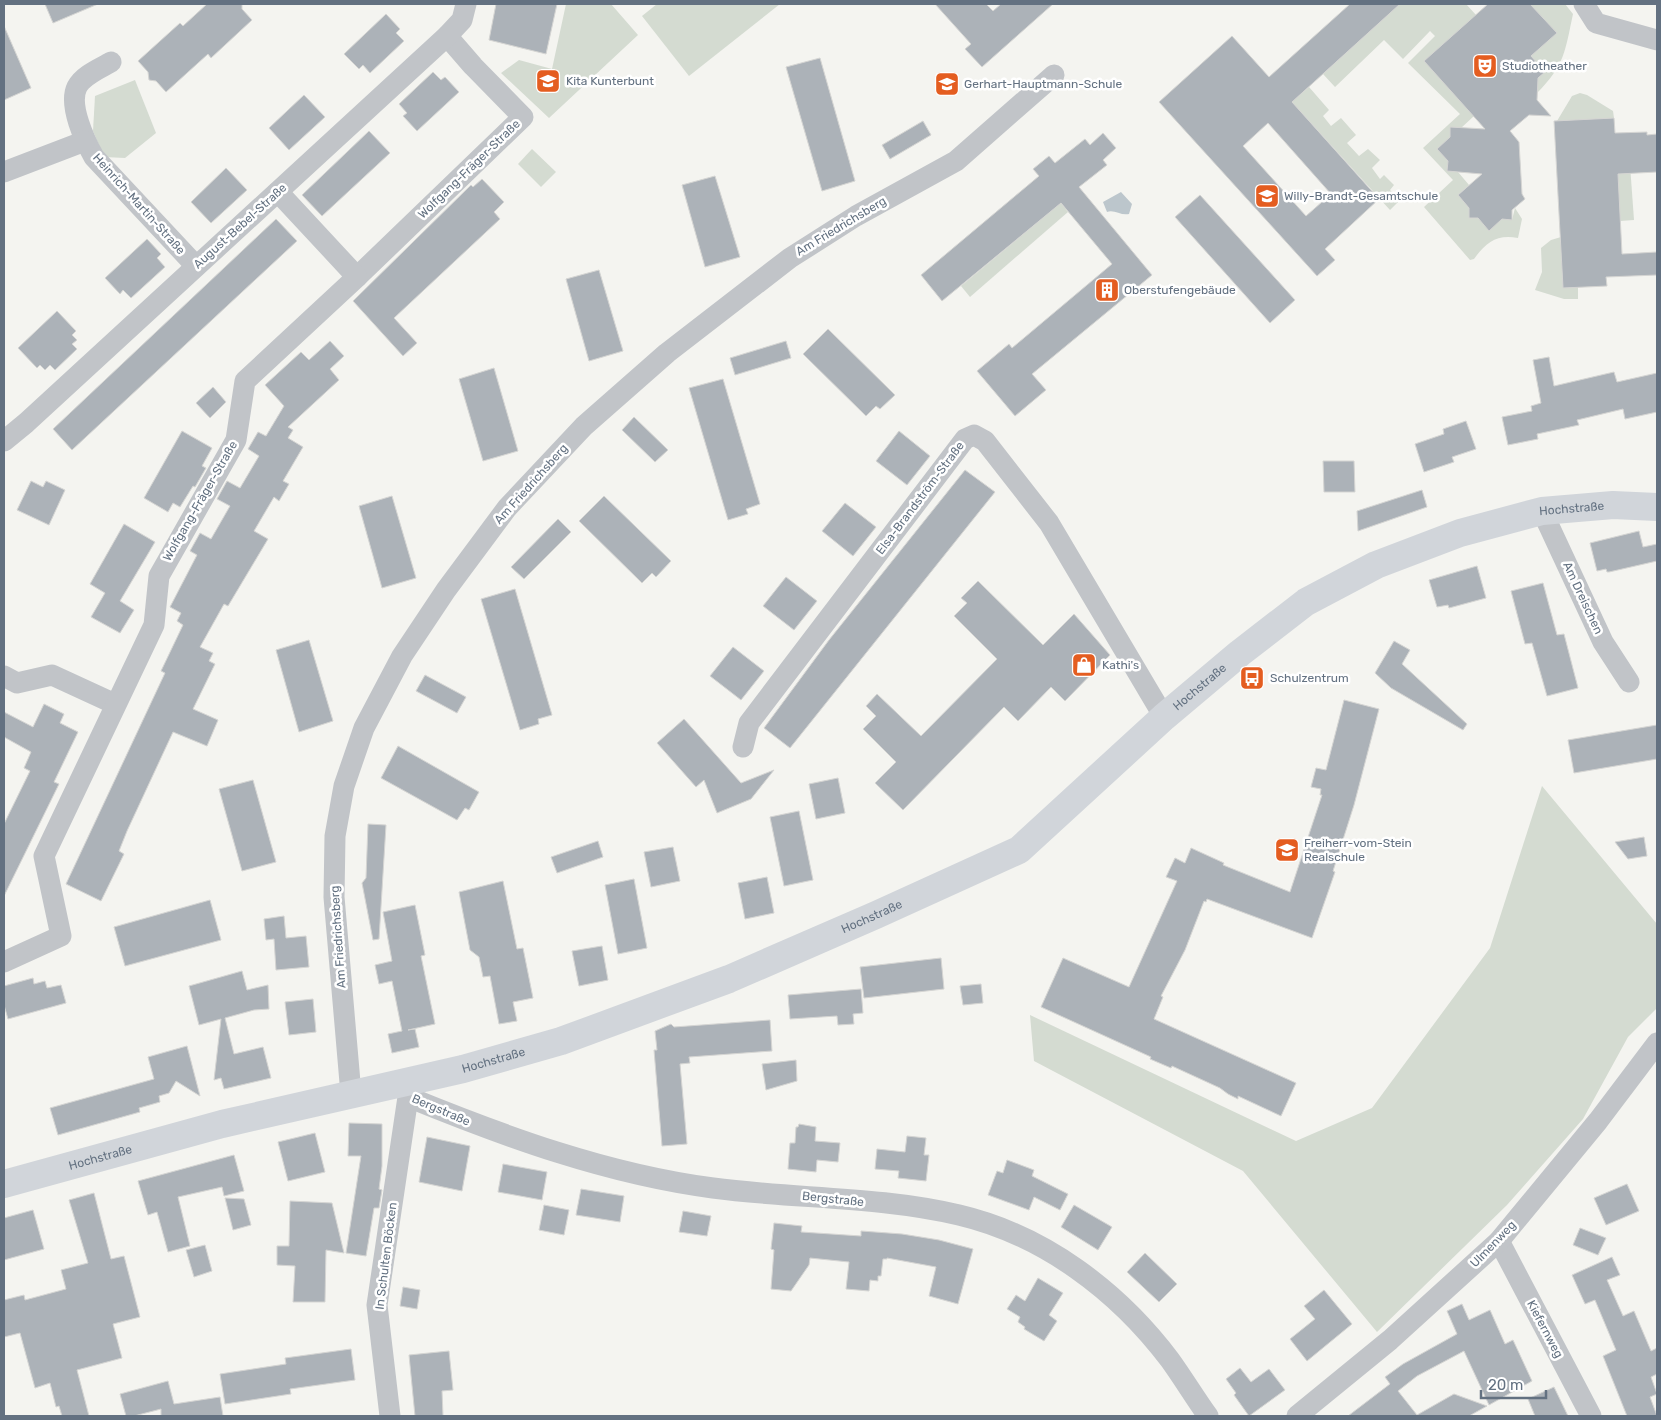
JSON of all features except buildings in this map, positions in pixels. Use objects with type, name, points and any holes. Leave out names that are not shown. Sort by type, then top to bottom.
[{"type":"street","name":"August-Bebel-Straße","points":[[4,441],[26,423],[447,36],[462,20],[466,4]]},
{"type":"street","points":[[1584,4],[1596,23],[1657,40]]},
{"type":"street","name":"Wolfgang-Fräger-Straße","points":[[4,962],[61,936],[44,856],[154,625],[159,576],[236,440],[245,381],[357,277],[523,117],[447,36]]},
{"type":"street","name":"Heinrich-Martin-Straße","points":[[111,62],[85,78],[76,88],[77,114],[85,141],[94,157],[196,266]]},
{"type":"street","name":"Am Friedrichsberg","points":[[352,1094],[334,897],[335,836],[344,786],[364,728],[402,656],[446,590],[507,508],[584,426],[667,353],[790,258],[856,216],[956,161],[1054,75]]},
{"type":"street","name":"Heinrich-Martin-Straße","points":[[4,172],[85,141]]},
{"type":"street","points":[[278,192],[357,277]]},
{"type":"street","name":"Elsa-Brandström-Straße","points":[[743,747],[749,723],[965,439],[974,435],[985,441],[1049,523],[1164,717]]},
{"type":"street","name":"Hochstraße","points":[[4,1184],[222,1124],[352,1094],[406,1090],[463,1069],[561,1041],[729,979],[1019,850],[1164,717],[1240,654],[1306,602],[1385,561],[1460,533],[1542,511],[1613,505],[1657,507]]},
{"type":"street","name":"Am Dreischen","points":[[1542,511],[1603,642],[1629,682]]},
{"type":"street","points":[[4,676],[17,683],[52,675],[115,704]]},
{"type":"street","name":"Ulmenweg","points":[[1297,1416],[1390,1340],[1499,1242],[1598,1121],[1657,1042]]},
{"type":"street","name":"In Schulten Böcken","points":[[388,1416],[377,1305],[406,1090]]},
{"type":"street","name":"Bergstraße","points":[[406,1090],[528,1144],[644,1177],[714,1188],[908,1207],[959,1215],[1011,1232],[1052,1252],[1091,1279],[1123,1307],[1169,1360],[1208,1416]]},
{"type":"street","name":"Kiefernweg","points":[[1499,1242],[1591,1416]]},
{"type":"shaded area","points":[[566,4],[611,4],[638,35],[549,118],[501,73],[519,60],[552,69]]},
{"type":"shaded area","points":[[657,4],[780,4],[689,76],[642,16]]},
{"type":"shaded area","points":[[1400,4],[1466,4],[1476,15],[1425,61],[1474,116],[1461,128],[1450,127],[1450,137],[1438,149],[1448,161],[1448,171],[1458,172],[1469,185],[1458,195],[1469,208],[1469,218],[1478,218],[1489,230],[1502,219],[1512,220],[1515,208],[1522,219],[1518,238],[1498,238],[1483,248],[1474,259],[1470,260],[1424,207],[1453,180],[1423,148],[1460,114],[1408,63],[1435,36],[1430,31],[1403,59],[1384,40],[1335,87],[1323,74]]},
{"type":"shaded area","points":[[1530,4],[1565,4],[1573,14],[1568,38],[1559,65],[1537,93],[1526,89],[1545,72],[1531,56],[1556,33]]},
{"type":"shaded area","points":[[135,80],[156,133],[125,158],[104,157],[93,131],[95,96]]},
{"type":"shaded area","points":[[1309,87],[1329,110],[1323,116],[1331,126],[1341,118],[1356,135],[1347,143],[1359,156],[1368,149],[1380,160],[1372,168],[1380,179],[1384,175],[1394,185],[1390,190],[1399,201],[1390,210],[1292,102]]},
{"type":"shaded area","points":[[1580,93],[1587,95],[1613,111],[1614,118],[1557,121],[1572,96]]},
{"type":"shaded area","points":[[532,149],[556,172],[541,187],[518,164]]},
{"type":"shaded area","points":[[1629,151],[1634,220],[1620,221],[1616,152]]},
{"type":"shaded area","points":[[1121,192],[1132,204],[1129,214],[1107,212],[1103,202]]},
{"type":"shaded area","points":[[1061,203],[1068,212],[970,297],[961,286]]},
{"type":"shaded area","points":[[1561,237],[1563,288],[1578,287],[1578,299],[1564,299],[1535,290],[1542,272],[1541,248],[1551,240]]},
{"type":"shaded area","points":[[1542,786],[1657,924],[1657,1008],[1628,1037],[1583,1119],[1507,1205],[1377,1332],[1243,1171],[1034,1061],[1030,1015],[1296,1141],[1372,1108],[1490,948]]},
{"type":"place","name":"Studiotheather","points":[[1485,66]]},
{"type":"place","name":"Kita Kunterbunt","points":[[548,81]]},
{"type":"place","name":"Gerhart-Hauptmann-Schule","points":[[947,84]]},
{"type":"place","name":"Willy-Brandt-Gesamtschule","points":[[1267,196]]},
{"type":"place","name":"Oberstufengebäude","points":[[1107,290]]},
{"type":"place","name":"Kathi's","points":[[1084,665]]},
{"type":"place","name":"Schulzentrum","points":[[1252,678]]},
{"type":"place","name":"Freiherr-vom-Stein Realschule","points":[[1287,850]]}]
